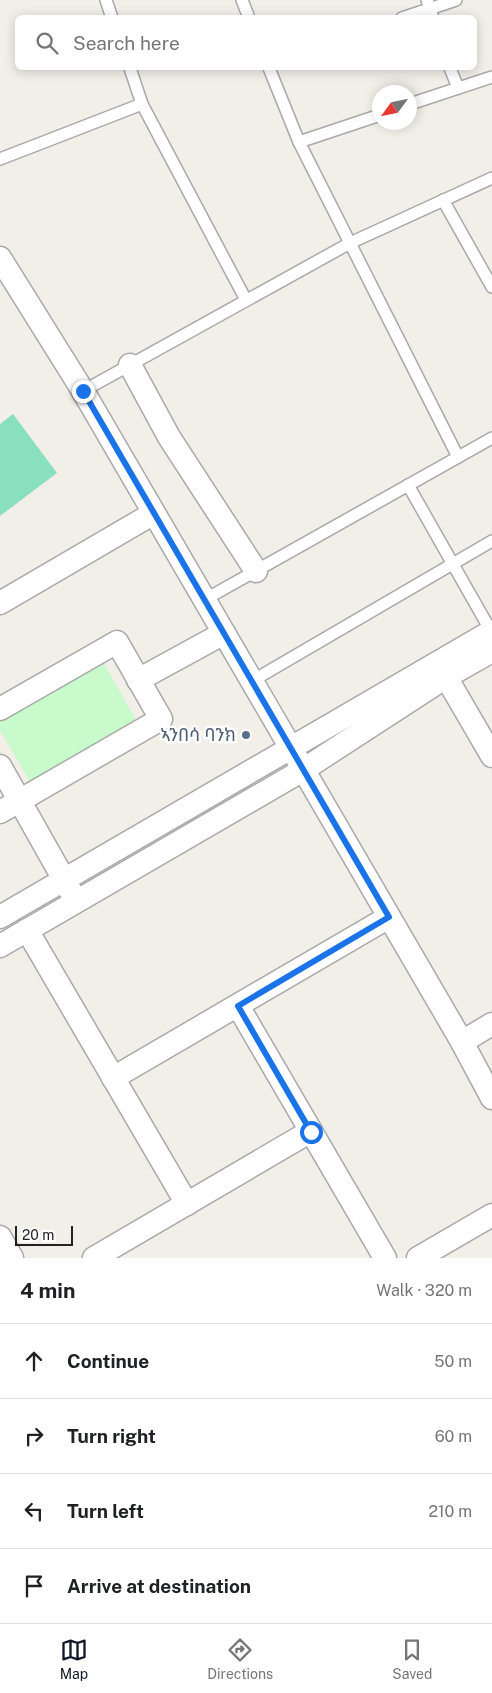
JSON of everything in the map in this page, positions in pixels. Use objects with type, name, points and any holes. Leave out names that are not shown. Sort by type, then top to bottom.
[{"type":"street","points":[[0,258],[83,391],[462,1042],[492,1098]]},
{"type":"street","points":[[130,365],[169,437],[256,571]]},
{"type":"street","points":[[0,603],[154,513]]},
{"type":"street","points":[[138,680],[224,633]]},
{"type":"street","points":[[0,946],[304,770],[446,677],[492,636]]},
{"type":"street","points":[[0,916],[290,748],[492,636]]},
{"type":"street","points":[[0,709],[117,642],[161,719],[0,812]]},
{"type":"street","points":[[446,677],[492,756]]},
{"type":"street","points":[[0,766],[77,901]]},
{"type":"street","points":[[113,1078],[389,917]]},
{"type":"street","points":[[27,930],[187,1204]]},
{"type":"street","points":[[238,1006],[385,1258]]},
{"type":"street","points":[[462,1042],[492,1024]]},
{"type":"street","points":[[94,1258],[311,1132]]},
{"type":"street","points":[[418,1258],[492,1215]]},
{"type":"street","points":[[0,1237],[12,1258]]},
{"type":"lane","points":[[106,0],[111,15]]},
{"type":"lane","points":[[242,0],[248,15]]},
{"type":"lane","points":[[411,15],[456,0]]},
{"type":"lane","points":[[131,70],[142,104],[246,300]]},
{"type":"lane","points":[[270,70],[299,142],[458,457]]},
{"type":"lane","points":[[451,70],[458,88]]},
{"type":"lane","points":[[417,102],[492,77]]},
{"type":"lane","points":[[0,159],[142,104]]},
{"type":"lane","points":[[299,142],[372,118]]},
{"type":"lane","points":[[83,391],[350,243],[492,178]]},
{"type":"lane","points":[[443,200],[488,269],[492,287]]},
{"type":"lane","points":[[204,600],[492,438]]},
{"type":"lane","points":[[408,485],[492,636]]},
{"type":"lane","points":[[252,681],[492,541]]},
{"type":"green space","points":[[13,414],[57,473],[0,516],[0,424]]},
{"type":"green space","points":[[102,660],[136,720],[30,782],[0,730],[0,719]]},
{"type":"place","name":"ኣንበሳ ባንክ","points":[[246,735]]},
{"type":"route","points":[[83,391],[389,917],[238,1006],[311,1132]]}]
